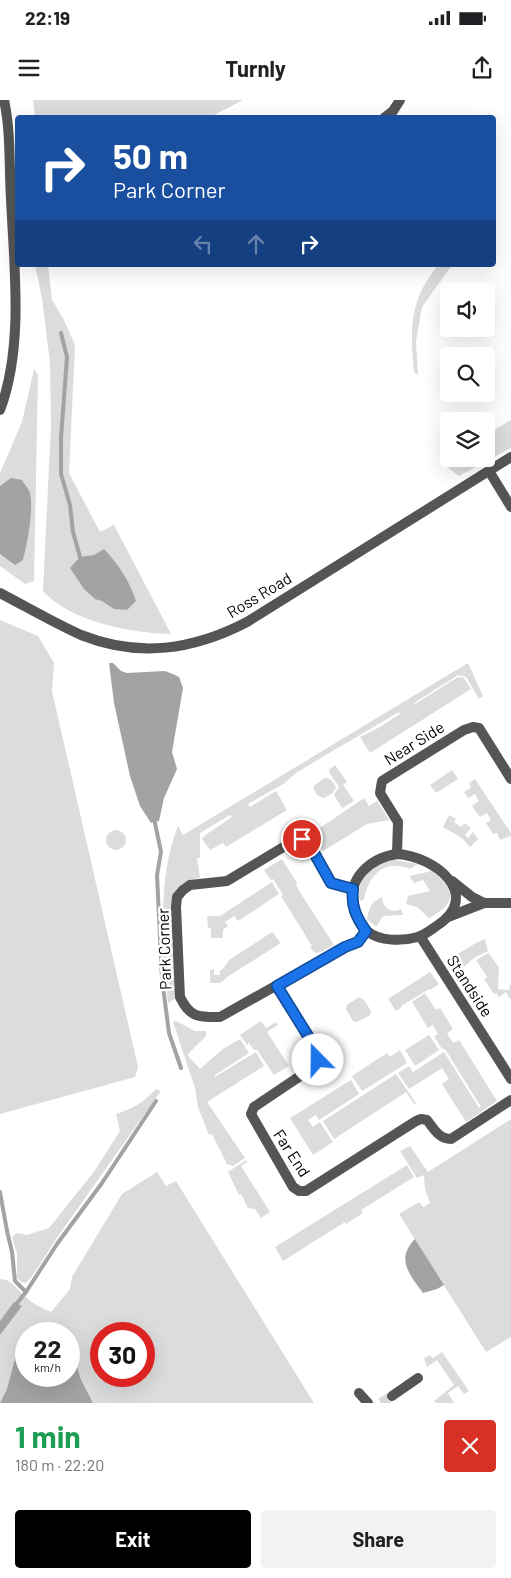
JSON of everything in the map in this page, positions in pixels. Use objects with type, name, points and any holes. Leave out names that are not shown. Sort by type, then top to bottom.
[{"type":"street","points":[[0,410],[12,365],[15,317],[9,138],[4,100]]},
{"type":"street","points":[[388,115],[400,100]]},
{"type":"street","name":"Ross Road","points":[[0,593],[75,632],[110,643],[128,647],[163,648],[196,643],[217,636],[247,622],[359,550],[511,457]]},
{"type":"street","points":[[489,472],[511,507]]},
{"type":"street","name":"Near Side","points":[[397,854],[398,822],[380,793],[382,781],[464,730],[473,727],[479,728],[511,779]]},
{"type":"street","name":"Park Corner","points":[[353,889],[331,883],[308,842],[302,839],[295,840],[227,881],[190,885],[177,897],[176,907],[180,997],[185,1007],[191,1013],[200,1017],[220,1017],[345,947],[358,942],[366,931]]},
{"type":"street","points":[[482,903],[426,862],[415,857],[397,854],[380,858],[370,864],[357,878],[353,889],[355,914],[366,931],[391,939],[420,936],[448,917],[482,903],[511,903]]},
{"type":"street","points":[[448,917],[455,900],[452,881]]},
{"type":"street","name":"Standside","points":[[420,936],[511,1079]]},
{"type":"street","name":"Far End","points":[[277,986],[318,1052],[318,1060],[315,1066],[254,1107],[251,1114],[293,1187],[299,1191],[306,1191],[416,1121],[421,1119],[427,1120],[444,1139],[451,1139],[511,1100]]},
{"type":"street","points":[[392,1396],[418,1378]]},
{"type":"street","points":[[360,1393],[368,1403]]},
{"type":"shaded area","points":[[33,100],[243,100],[214,115],[35,115]]},
{"type":"shaded area","points":[[35,267],[48,267],[52,300],[63,318],[75,345],[69,473],[100,532],[114,525],[171,634],[138,631],[102,624],[69,611],[43,591],[51,425],[50,363],[42,298]]},
{"type":"shaded area","points":[[436,267],[451,267],[422,307],[416,341],[418,375],[414,372],[412,328],[417,303],[428,278]]},
{"type":"shaded area","points":[[34,369],[38,375],[34,581],[25,584],[0,566],[0,473],[22,422]]},
{"type":"shaded area","points":[[511,420],[511,448],[495,457],[495,430]]},
{"type":"shaded area","points":[[447,467],[476,467],[459,476]]},
{"type":"shaded area","points":[[11,478],[22,480],[29,491],[31,499],[30,527],[25,554],[23,560],[15,565],[0,554],[0,486]]},
{"type":"shaded area","points":[[104,549],[123,573],[133,593],[136,601],[127,610],[114,609],[95,599],[84,589],[70,568],[80,557],[94,555]]},
{"type":"shaded area","points":[[0,620],[38,636],[54,663],[52,691],[138,1067],[135,1077],[0,1114]]},
{"type":"shaded area","points":[[109,663],[113,663],[121,671],[127,673],[165,671],[179,677],[183,688],[172,752],[177,769],[164,798],[159,821],[151,823],[140,806],[130,776],[114,703]]},
{"type":"shaded area","points":[[468,663],[483,696],[479,699],[466,677],[458,675],[414,703],[458,677],[464,678],[471,689],[370,753],[360,737],[400,714],[399,712],[248,804],[250,807],[276,791],[287,810],[226,847],[223,843],[210,850],[202,839],[232,817],[230,815],[200,833],[200,858],[197,858],[200,878],[184,883],[173,896],[176,998],[168,1003],[163,937],[164,890],[171,846],[178,826],[183,835]]},
{"type":"shaded area","points":[[335,765],[347,782],[343,785],[354,801],[342,808],[334,795],[339,787],[329,772]]},
{"type":"shaded area","points":[[452,770],[458,779],[436,793],[430,785]]},
{"type":"shaded area","points":[[324,778],[330,779],[336,787],[333,793],[324,798],[318,796],[314,786]]},
{"type":"shaded area","points":[[475,779],[511,833],[511,836],[500,840],[497,833],[493,834],[486,823],[491,820],[487,813],[480,817],[472,806],[479,801],[475,794],[468,798],[464,792],[471,788],[469,783]]},
{"type":"shaded area","points":[[364,798],[369,806],[377,801],[389,820],[367,824],[323,851],[314,837],[322,831],[320,828]]},
{"type":"shaded area","points":[[449,815],[456,819],[454,822],[461,827],[464,823],[471,828],[465,835],[468,838],[473,832],[478,839],[470,847],[462,838],[443,827]]},
{"type":"shaded area","points":[[116,830],[123,833],[126,840],[123,847],[116,850],[109,847],[106,840],[109,833]]},
{"type":"shaded area","points":[[282,859],[297,883],[296,885],[301,894],[334,945],[321,952],[315,953],[310,947],[312,946],[281,896],[283,895],[273,879],[271,880],[264,870]]},
{"type":"shaded area","points":[[395,860],[418,864],[410,869],[392,866],[379,871],[369,883],[364,900],[360,901],[360,886],[368,873],[374,868]]},
{"type":"shaded area","points":[[432,871],[446,885],[450,896],[449,902],[445,907],[429,918],[417,907],[406,904],[408,896],[430,891],[423,880],[414,883],[409,876]]},
{"type":"shaded area","points":[[272,882],[279,894],[238,921],[234,916],[225,922],[228,926],[223,930],[223,938],[211,938],[211,928],[208,928],[207,916],[220,916]]},
{"type":"shaded area","points":[[382,897],[388,909],[394,911],[401,909],[403,915],[383,916],[376,927],[367,919],[373,903]]},
{"type":"shaded area","points":[[272,932],[281,943],[220,983],[210,983],[210,970],[214,969],[214,975],[220,975],[220,970],[229,960]]},
{"type":"shaded area","points":[[485,939],[488,951],[474,958],[459,971],[451,958]]},
{"type":"shaded area","points":[[489,953],[499,968],[498,989],[509,990],[510,984],[511,1000],[506,992],[499,997],[496,993],[494,994],[484,979],[487,977],[476,960]]},
{"type":"shaded area","points":[[430,972],[439,984],[401,1006],[396,1011],[388,999]]},
{"type":"shaded area","points":[[425,993],[436,1010],[440,1008],[453,1029],[447,1033],[453,1043],[459,1040],[497,1101],[466,1122],[442,1084],[449,1079],[442,1068],[409,1089],[398,1073],[409,1066],[413,1072],[444,1052],[479,1108],[481,1107],[445,1049],[442,1049],[434,1036],[438,1034],[433,1025],[428,1028],[412,1002]]},
{"type":"shaded area","points":[[359,997],[364,1000],[371,1011],[370,1015],[357,1022],[353,1021],[346,1009],[347,1005]]},
{"type":"shaded area","points":[[176,1021],[195,1031],[206,1031],[206,1036],[188,1054],[200,1069],[223,1049],[240,1039],[249,1053],[215,1075],[215,1077],[256,1052],[264,1066],[207,1102],[245,1158],[233,1166],[227,1164],[212,1134],[209,1135],[198,1107],[195,1088],[173,1022]]},
{"type":"shaded area","points":[[261,1021],[266,1028],[276,1022],[278,1025],[267,1032],[289,1066],[274,1075],[257,1050],[254,1050],[249,1043],[247,1045],[240,1035]]},
{"type":"shaded area","points":[[429,1035],[439,1050],[415,1066],[405,1050]]},
{"type":"shaded area","points":[[400,1050],[407,1063],[362,1091],[352,1076],[387,1053],[390,1057]]},
{"type":"shaded area","points":[[396,1074],[416,1103],[414,1104],[406,1092],[334,1139],[323,1121]]},
{"type":"shaded area","points":[[351,1080],[359,1094],[319,1120],[316,1115],[308,1120],[313,1127],[320,1122],[333,1142],[313,1155],[290,1118]]},
{"type":"shaded area","points":[[156,1089],[161,1091],[36,1270],[26,1283],[21,1282],[17,1278],[17,1254],[12,1237],[17,1233],[27,1235],[49,1228],[93,1173],[120,1131],[116,1114],[138,1104]]},
{"type":"shaded area","points":[[511,1119],[511,1337],[486,1352],[399,1214],[419,1202],[423,1207],[430,1203],[425,1189],[424,1175],[417,1178],[400,1151],[410,1146],[428,1172]]},
{"type":"shaded area","points":[[246,1160],[247,1162],[241,1166],[270,1212],[261,1218],[255,1209],[248,1208],[241,1194],[239,1195],[228,1172]]},
{"type":"shaded area","points":[[407,1165],[414,1177],[361,1210],[363,1213],[346,1224],[345,1222],[283,1261],[275,1247]]},
{"type":"shaded area","points":[[157,1172],[166,1186],[176,1181],[314,1403],[0,1403],[0,1279],[8,1281],[32,1302],[51,1312],[70,1289],[72,1277],[122,1194]]},
{"type":"shaded area","points":[[415,1239],[444,1285],[437,1289],[423,1293],[409,1273],[405,1260],[406,1253]]},
{"type":"shaded area","points":[[14,1302],[22,1306],[0,1335],[0,1321]]},
{"type":"shaded area","points":[[442,1352],[469,1391],[464,1394],[458,1386],[448,1393],[454,1403],[436,1403],[434,1401],[454,1385],[437,1360],[427,1367],[424,1358],[430,1355],[433,1358]]},
{"type":"shaded area","points":[[15,1359],[15,1387],[80,1387],[80,1377],[93,1403],[0,1403],[7,1389]]},
{"type":"waterway","points":[[61,333],[67,357],[61,438],[61,474],[70,505],[73,532],[80,557]]},
{"type":"waterway","points":[[155,823],[161,852],[157,875],[162,979],[169,1033],[181,1068]]},
{"type":"waterway","points":[[14,1307],[102,1183],[156,1101]]},
{"type":"waterway","points":[[0,1192],[12,1252],[15,1281],[26,1292]]},
{"type":"tunnel","points":[[381,1403],[392,1396]]},
{"type":"route","points":[[302,839],[308,842],[331,883],[353,889],[352,896],[355,914],[366,931],[358,942],[345,947],[277,986],[318,1052],[318,1060]]}]
